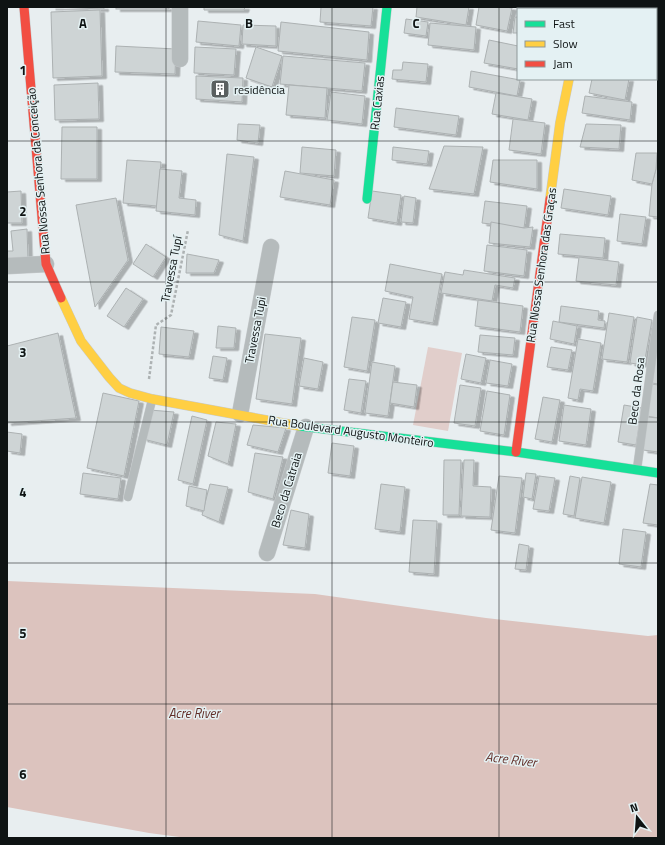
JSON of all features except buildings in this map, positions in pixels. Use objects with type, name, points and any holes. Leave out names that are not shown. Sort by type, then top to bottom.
[{"type":"street","name":"Rua Nossa Senhora da Conceição","points":[[24,7],[46,264]]},
{"type":"street","points":[[180,7],[180,59]]},
{"type":"street","name":"Rua Caxias","points":[[367,199],[387,7]]},
{"type":"street","name":"Rua Nossa Senhora das Graças","points":[[516,452],[560,123],[569,80]]},
{"type":"street","name":"Travessa Tupi","points":[[240,414],[271,247]]},
{"type":"street","points":[[7,266],[46,264]]},
{"type":"street","name":"Rua Boulevard Augusto Monteiro","points":[[46,264],[81,341],[119,388],[130,393],[149,398],[306,427],[516,452],[658,473]]},
{"type":"street","name":"Beco da Catraia","points":[[267,553],[306,427]]},
{"type":"lane","name":"Beco da Rosa","points":[[637,470],[658,315]]},
{"type":"lane","points":[[128,497],[149,398]]},
{"type":"path","name":"Travessa Tupí","points":[[149,398],[156,325],[171,315],[188,230]]},
{"type":"shaded area","points":[[428,347],[462,353],[448,431],[413,425]]},
{"type":"water","name":"Acre River","points":[[7,581],[315,594],[486,618],[648,636],[658,635],[658,838],[187,838],[149,833],[7,807]]},
{"type":"traffic: fast","points":[[367,199],[387,7]]},
{"type":"traffic: fast","points":[[299,426],[516,452],[658,473]]},
{"type":"traffic: slow","points":[[550,199],[560,123],[569,80]]},
{"type":"traffic: slow","points":[[61,298],[81,341],[119,388],[130,393],[152,399],[299,426]]},
{"type":"traffic: jam","points":[[24,7],[46,264],[61,298]]},
{"type":"traffic: jam","points":[[516,452],[550,199]]},
{"type":"place","name":"residência","points":[[220,89]]}]
